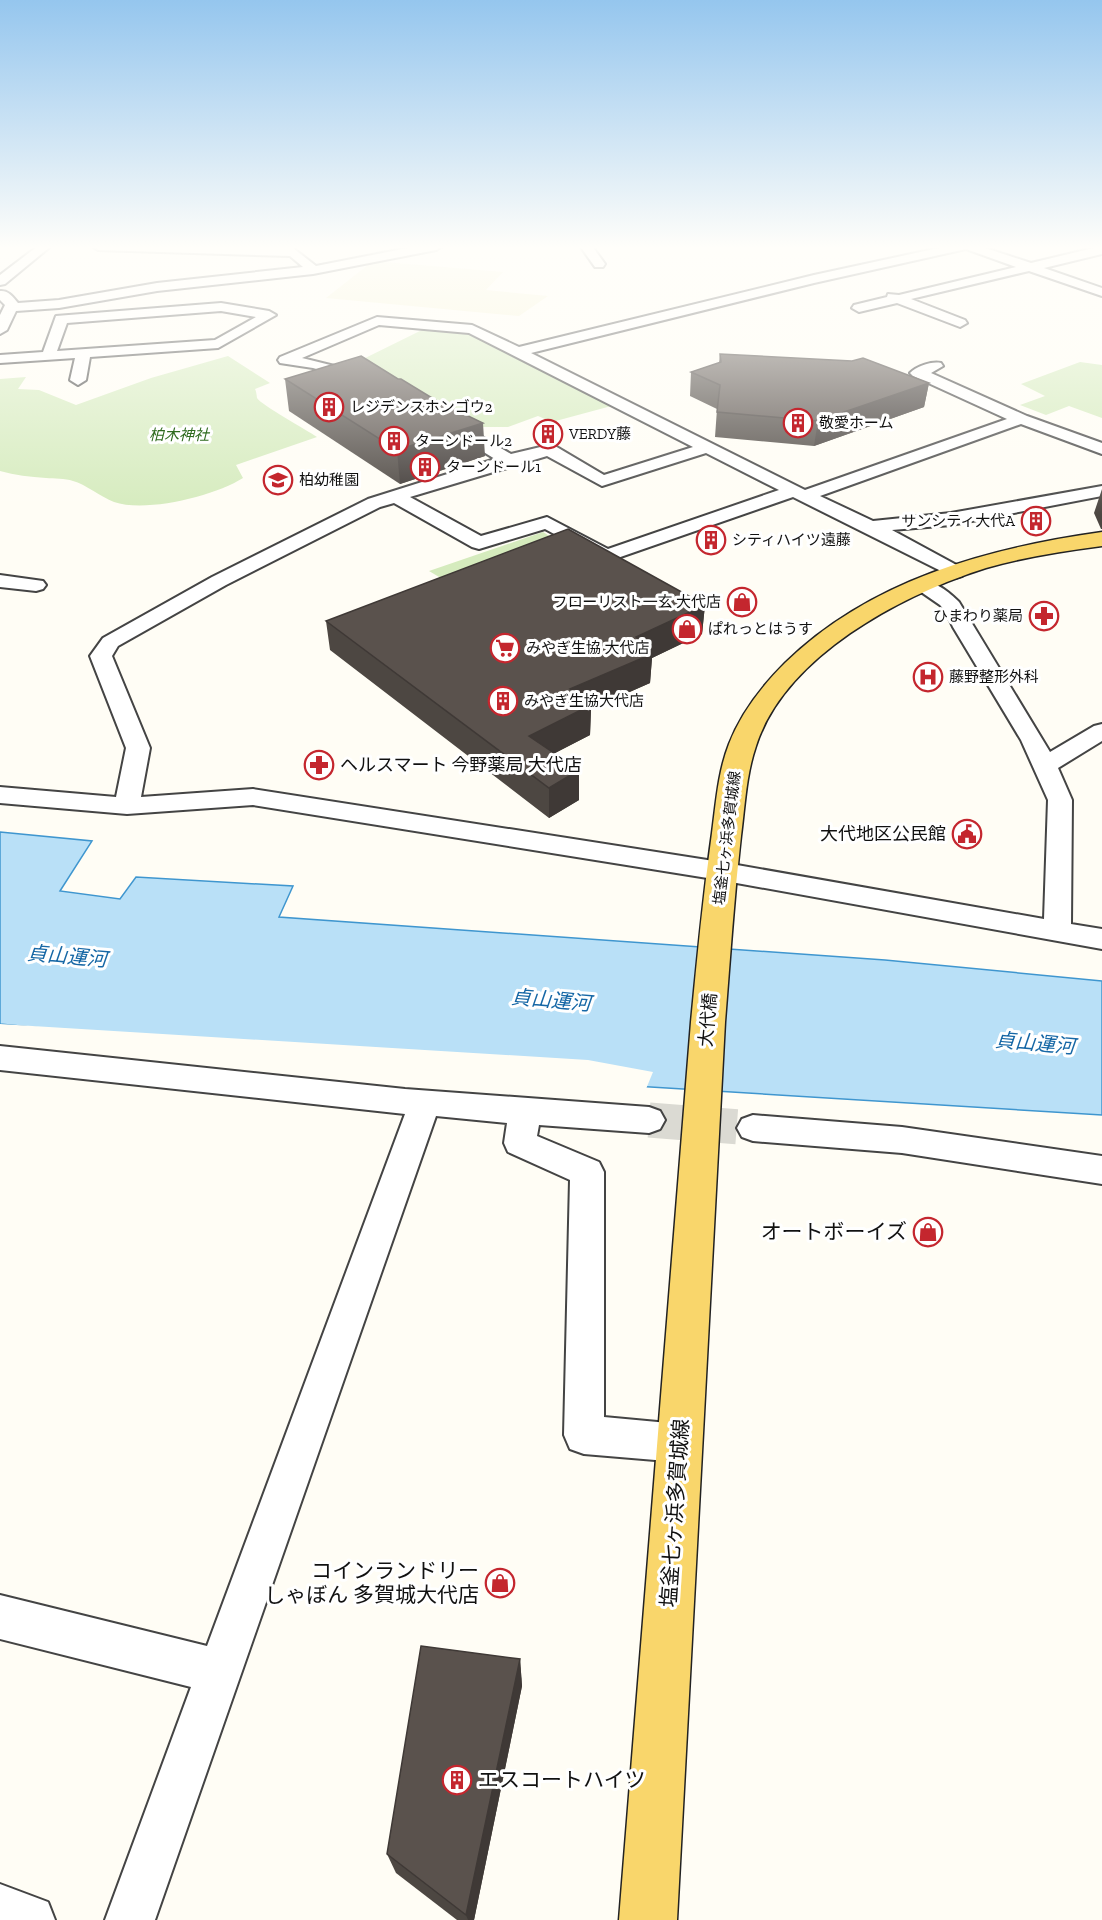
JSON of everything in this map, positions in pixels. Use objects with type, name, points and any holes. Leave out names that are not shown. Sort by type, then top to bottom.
[{"type":"main road","name":"塩釜七ヶ浜多賀城線","points":[[716,933],[720,871],[734,771],[751,725],[771,693],[793,668],[837,633],[877,607],[921,585],[1012,554],[1102,539]]},
{"type":"main road","name":"大代橋","points":[[701,1107],[716,933]]},
{"type":"main road","name":"塩釜七ヶ浜多賀城線","points":[[648,1920],[701,1107]]},
{"type":"street","points":[[50,354],[56,336]]},
{"type":"street","points":[[0,359],[218,344],[233,336]]},
{"type":"street","points":[[343,336],[285,360],[314,364],[376,382]]},
{"type":"street","points":[[485,336],[871,527],[955,572]]},
{"type":"street","points":[[517,352],[585,336]]},
{"type":"street","points":[[78,380],[84,352]]},
{"type":"street","points":[[936,366],[918,373],[1022,419],[1102,449]]},
{"type":"street","points":[[441,419],[509,460]]},
{"type":"street","points":[[396,496],[479,543],[547,523],[606,556],[1022,419]]},
{"type":"street","points":[[127,806],[138,748],[101,656],[110,642],[219,581],[374,503],[509,460],[549,450],[602,481],[709,447]]},
{"type":"street","points":[[871,527],[951,519],[1102,491]]},
{"type":"street","points":[[0,581],[36,585]]},
{"type":"street","points":[[921,585],[946,598],[958,613],[963,627],[1033,740],[1060,800],[1057,932]]},
{"type":"street","points":[[1044,765],[1102,731]]},
{"type":"street","points":[[0,795],[127,806],[253,797],[720,871],[1102,939]]},
{"type":"street","points":[[0,1058],[424,1104],[524,1113],[649,1120]]},
{"type":"street","points":[[130,1920],[424,1104]]},
{"type":"street","points":[[524,1113],[520,1143],[587,1172],[584,1435],[680,1443]]},
{"type":"street","points":[[753,1128],[902,1140],[1102,1170]]},
{"type":"street","points":[[0,1617],[219,1672]]},
{"type":"street","points":[[0,1909],[30,1920]]},
{"type":"green space","points":[[411,336],[475,336],[615,405],[552,422],[538,416],[508,427],[467,427],[349,366]]},
{"type":"green space","name":"柏木神社","points":[[228,356],[270,383],[255,389],[260,401],[317,437],[236,465],[243,478],[231,485],[180,501],[161,504],[128,505],[114,502],[70,480],[0,471],[0,379],[26,377],[18,389],[39,390],[76,405],[151,378]]},
{"type":"green space","points":[[1080,362],[1102,365],[1102,418],[1069,406],[1046,415],[1020,405],[1045,396],[1021,384]]},
{"type":"green space","points":[[543,532],[572,550],[461,590],[429,571]]},
{"type":"water","name":"貞山運河","points":[[0,832],[92,841],[60,891],[120,899],[136,877],[293,886],[279,917],[885,960],[1102,981],[1102,1115],[602,1084],[0,1024]]},
{"type":"pier","points":[[0,1024],[588,1060],[653,1072],[646,1089],[602,1087],[0,1027]]},
{"type":"building","points":[[720,354],[852,361],[863,358],[929,383],[818,421],[717,412],[720,385],[691,372],[721,362]]},
{"type":"building","points":[[361,356],[437,401],[483,423],[397,450],[285,379]]},
{"type":"building","name":"みやぎ生協大代店","points":[[568,529],[705,605],[636,637],[652,654],[570,689],[591,705],[529,736],[579,770],[549,788],[326,621]]},
{"type":"building","name":"エスコートハイツ","points":[[421,1646],[520,1659],[466,1915],[387,1854]]},
{"type":"tunnel","points":[[649,1120],[753,1128]]},
{"type":"place","name":"レジデンスホンゴウ2","points":[[329,407]]},
{"type":"place","name":"敬愛ホーム","points":[[798,423]]},
{"type":"place","name":"VERDY藤","points":[[548,434]]},
{"type":"place","name":"ターンドール2","points":[[394,441]]},
{"type":"place","name":"ターンドール1","points":[[425,467]]},
{"type":"place","name":"柏幼稚園","points":[[278,480]]},
{"type":"place","name":"サンシティ大代A","points":[[1036,521]]},
{"type":"place","name":"シティハイツ遠藤","points":[[711,540]]},
{"type":"place","name":"フローリスト一玄 大代店","points":[[742,602]]},
{"type":"place","name":"ひまわり薬局","points":[[1044,616]]},
{"type":"place","name":"ぱれっとはうす","points":[[687,629]]},
{"type":"place","name":"みやぎ生協 大代店","points":[[505,648]]},
{"type":"place","name":"藤野整形外科","points":[[928,677]]},
{"type":"place","name":"みやぎ生協大代店","points":[[503,701]]},
{"type":"place","name":"ヘルスマート 今野薬局 大代店","points":[[319,765]]},
{"type":"place","name":"大代地区公民館","points":[[967,834]]},
{"type":"place","name":"オートボーイズ","points":[[928,1232]]},
{"type":"place","name":"コインランドリー しゃぼん 多賀城大代店","points":[[500,1583]]},
{"type":"place","name":"エスコートハイツ","points":[[457,1780]]}]
